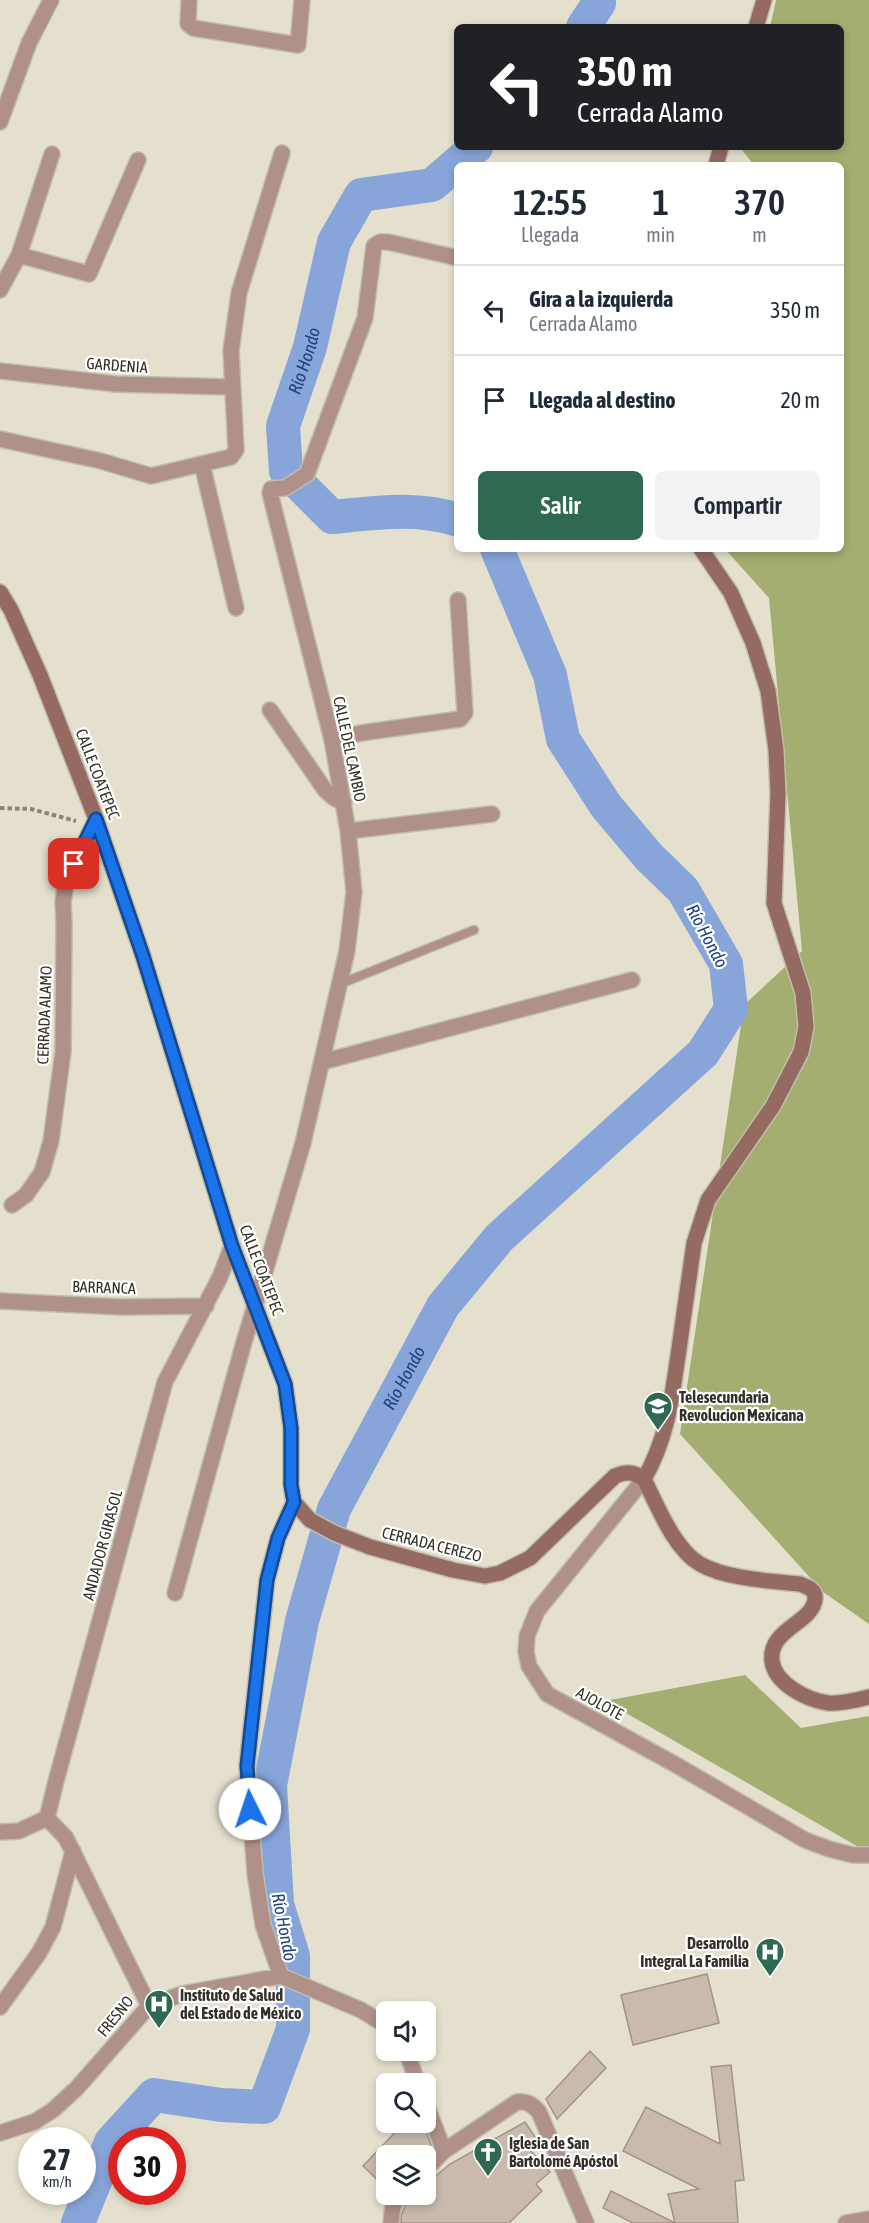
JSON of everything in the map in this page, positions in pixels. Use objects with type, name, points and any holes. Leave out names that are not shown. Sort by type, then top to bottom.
[{"type":"main road","points":[[757,24],[764,0]]},
{"type":"main road","points":[[703,552],[731,593],[753,642],[768,691],[776,750],[778,794],[774,903],[803,993],[806,1028],[801,1052],[773,1106],[708,1200],[701,1218],[694,1243],[665,1434],[657,1457],[644,1479],[672,1533],[698,1563],[718,1573],[800,1584],[810,1588],[814,1593],[815,1600],[810,1612],[785,1631],[775,1646],[772,1659],[776,1673],[787,1684],[808,1698],[829,1703],[869,1697]]},
{"type":"main road","name":"CALLE COATEPEC","points":[[0,592],[11,610],[40,675],[143,956],[232,1246],[285,1384],[291,1428],[291,1485],[294,1502]]},
{"type":"main road","name":"CERRADA CEREZO","points":[[294,1502],[310,1520],[334,1533],[370,1547],[453,1570],[485,1576],[500,1573],[530,1558],[615,1476],[629,1472],[644,1479]]},
{"type":"street","points":[[0,122],[29,43],[51,0]]},
{"type":"street","points":[[189,0],[188,24],[193,28],[298,45],[302,0]]},
{"type":"street","points":[[0,439],[101,461],[151,476],[231,457],[236,450],[231,387],[231,351],[239,293],[282,153]]},
{"type":"street","points":[[0,290],[19,255],[52,154]]},
{"type":"street","points":[[19,255],[89,274],[138,160]]},
{"type":"street","name":"CALLE DEL CAMBIO","points":[[175,1593],[303,1143],[347,951],[354,892],[344,802],[332,740],[270,493],[273,488],[285,488],[307,474],[365,318],[374,246],[380,242],[388,242],[454,257]]},
{"type":"street","name":"GARDENIA","points":[[0,371],[116,384],[231,387]]},
{"type":"street","points":[[202,464],[236,608]]},
{"type":"street","points":[[332,740],[361,733],[460,719],[465,713],[458,600]]},
{"type":"street","points":[[270,710],[325,790],[334,798],[344,802]]},
{"type":"street","points":[[348,831],[492,814]]},
{"type":"street","name":"CERRADA ALAMO","points":[[12,1205],[26,1195],[42,1172],[51,1141],[63,1052],[63,902],[66,883],[94,822]]},
{"type":"street","points":[[322,1062],[632,980]]},
{"type":"street","name":"ANDADOR GIRASOL","points":[[47,1818],[165,1382],[206,1306],[232,1246]]},
{"type":"street","name":"BARRANCA","points":[[0,1301],[122,1307],[206,1306]]},
{"type":"street","name":"AJOLOTE","points":[[644,1479],[537,1611],[527,1636],[526,1652],[529,1666],[547,1694],[678,1766],[805,1840],[853,1855],[869,1855]]},
{"type":"street","name":"CALLE COATEPEC","points":[[286,1978],[262,1925],[255,1873],[247,1766],[267,1580],[278,1538],[294,1502]]},
{"type":"street","points":[[1,1830],[19,1831],[47,1818]]},
{"type":"street","name":"FRESNO","points":[[0,2133],[34,2122],[53,2110],[77,2088],[149,2006],[66,1838],[47,1818]]},
{"type":"street","points":[[0,2007],[39,1953],[53,1927],[73,1851]]},
{"type":"street","points":[[149,2006],[182,1994],[286,1978],[361,2010],[376,2019]]},
{"type":"street","points":[[436,2159],[444,2151],[517,2102],[525,2102],[539,2112],[586,2223]]},
{"type":"street","points":[[436,2130],[444,2151]]},
{"type":"street","points":[[391,2223],[393,2205]]},
{"type":"street","points":[[846,2223],[869,2218]]},
{"type":"lane","points":[[340,984],[474,930]]},
{"type":"path","points":[[0,808],[31,808],[94,822]]},
{"type":"green space","points":[[776,0],[869,0],[869,1624],[823,1592],[680,1434],[744,1005],[802,951],[769,598],[728,552],[844,552],[844,162],[752,162],[742,150],[844,150],[844,24],[771,24]]},
{"type":"green space","points":[[745,1675],[801,1728],[869,1716],[869,1853],[605,1701]]},
{"type":"building","points":[[707,1974],[719,2023],[633,2045],[621,1995]]},
{"type":"building","points":[[590,2051],[606,2068],[557,2119],[546,2099]]},
{"type":"building","points":[[731,2065],[744,2180],[735,2181],[738,2223],[675,2223],[668,2194],[699,2189],[623,2151],[646,2107],[720,2144],[711,2067]]},
{"type":"building","name":"Iglesia de San Bartolomé Apóstol","points":[[525,2122],[539,2143],[531,2151],[550,2172],[536,2184],[542,2191],[509,2223],[401,2223],[406,2205],[436,2205],[436,2176],[450,2164]]},
{"type":"building","points":[[394,2133],[427,2133],[431,2145],[383,2145]]},
{"type":"building","points":[[376,2152],[376,2178],[363,2166]]},
{"type":"building","points":[[611,2191],[675,2223],[633,2223],[603,2208]]},
{"type":"waterway","name":"Río Hondo","points":[[585,24],[599,3],[598,0]]},
{"type":"waterway","name":"Río Hondo","points":[[459,162],[473,150]]},
{"type":"waterway","name":"Río Hondo","points":[[454,166],[432,185],[361,195],[334,242],[310,347],[283,426],[286,471],[332,517],[380,512],[412,512],[454,519]]},
{"type":"waterway","name":"Río Hondo","points":[[78,2223],[111,2142],[154,2095],[221,2105],[264,2107],[293,2029],[293,1956],[277,1904],[270,1785],[302,1621],[334,1509],[443,1306],[499,1238],[703,1053],[731,1009],[726,964],[683,890],[649,857],[606,806],[563,739],[550,675],[498,552]]},
{"type":"place","name":"Telesecundaria Revolucion Mexicana","points":[[658,1432]]},
{"type":"place","name":"Desarrollo Integral La Familia","points":[[770,1978]]},
{"type":"place","name":"Instituto de Salud del Estado de México","points":[[159,2030]]},
{"type":"place","name":"Iglesia de San Bartolomé Apóstol","points":[[488,2178]]},
{"type":"route","points":[[74,864],[96,819],[143,956],[232,1246],[285,1384],[291,1428],[291,1485],[294,1502],[278,1538],[267,1580],[247,1766],[250,1809]]}]
